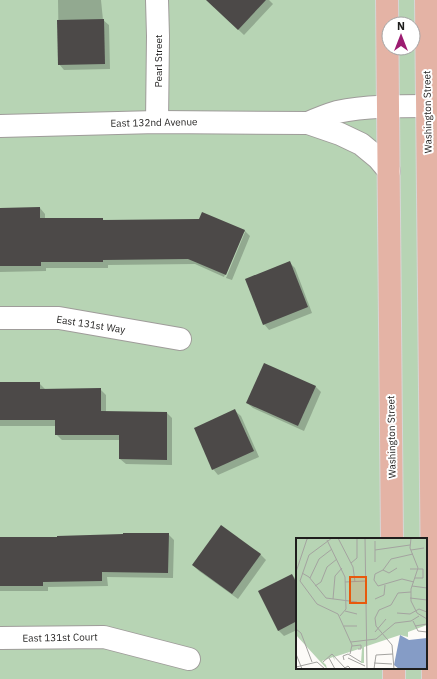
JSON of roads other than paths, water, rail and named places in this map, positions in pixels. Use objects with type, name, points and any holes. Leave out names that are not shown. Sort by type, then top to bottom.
[{"type":"main road","name":"Washington Street","points":[[387,0],[392,538]]},
{"type":"main road","name":"Washington Street","points":[[426,0],[433,679]]},
{"type":"street","name":"Pearl Street","points":[[157,0],[157,122]]},
{"type":"street","name":"East 132nd Avenue","points":[[308,123],[348,110],[389,106],[427,106]]},
{"type":"street","name":"East 132nd Avenue","points":[[0,126],[157,122],[308,123],[340,134],[361,144],[378,158],[389,171]]},
{"type":"street","name":"East 131st Way","points":[[0,318],[59,318],[180,339]]},
{"type":"street","name":"East 131st Court","points":[[0,638],[104,637],[189,659]]}]
